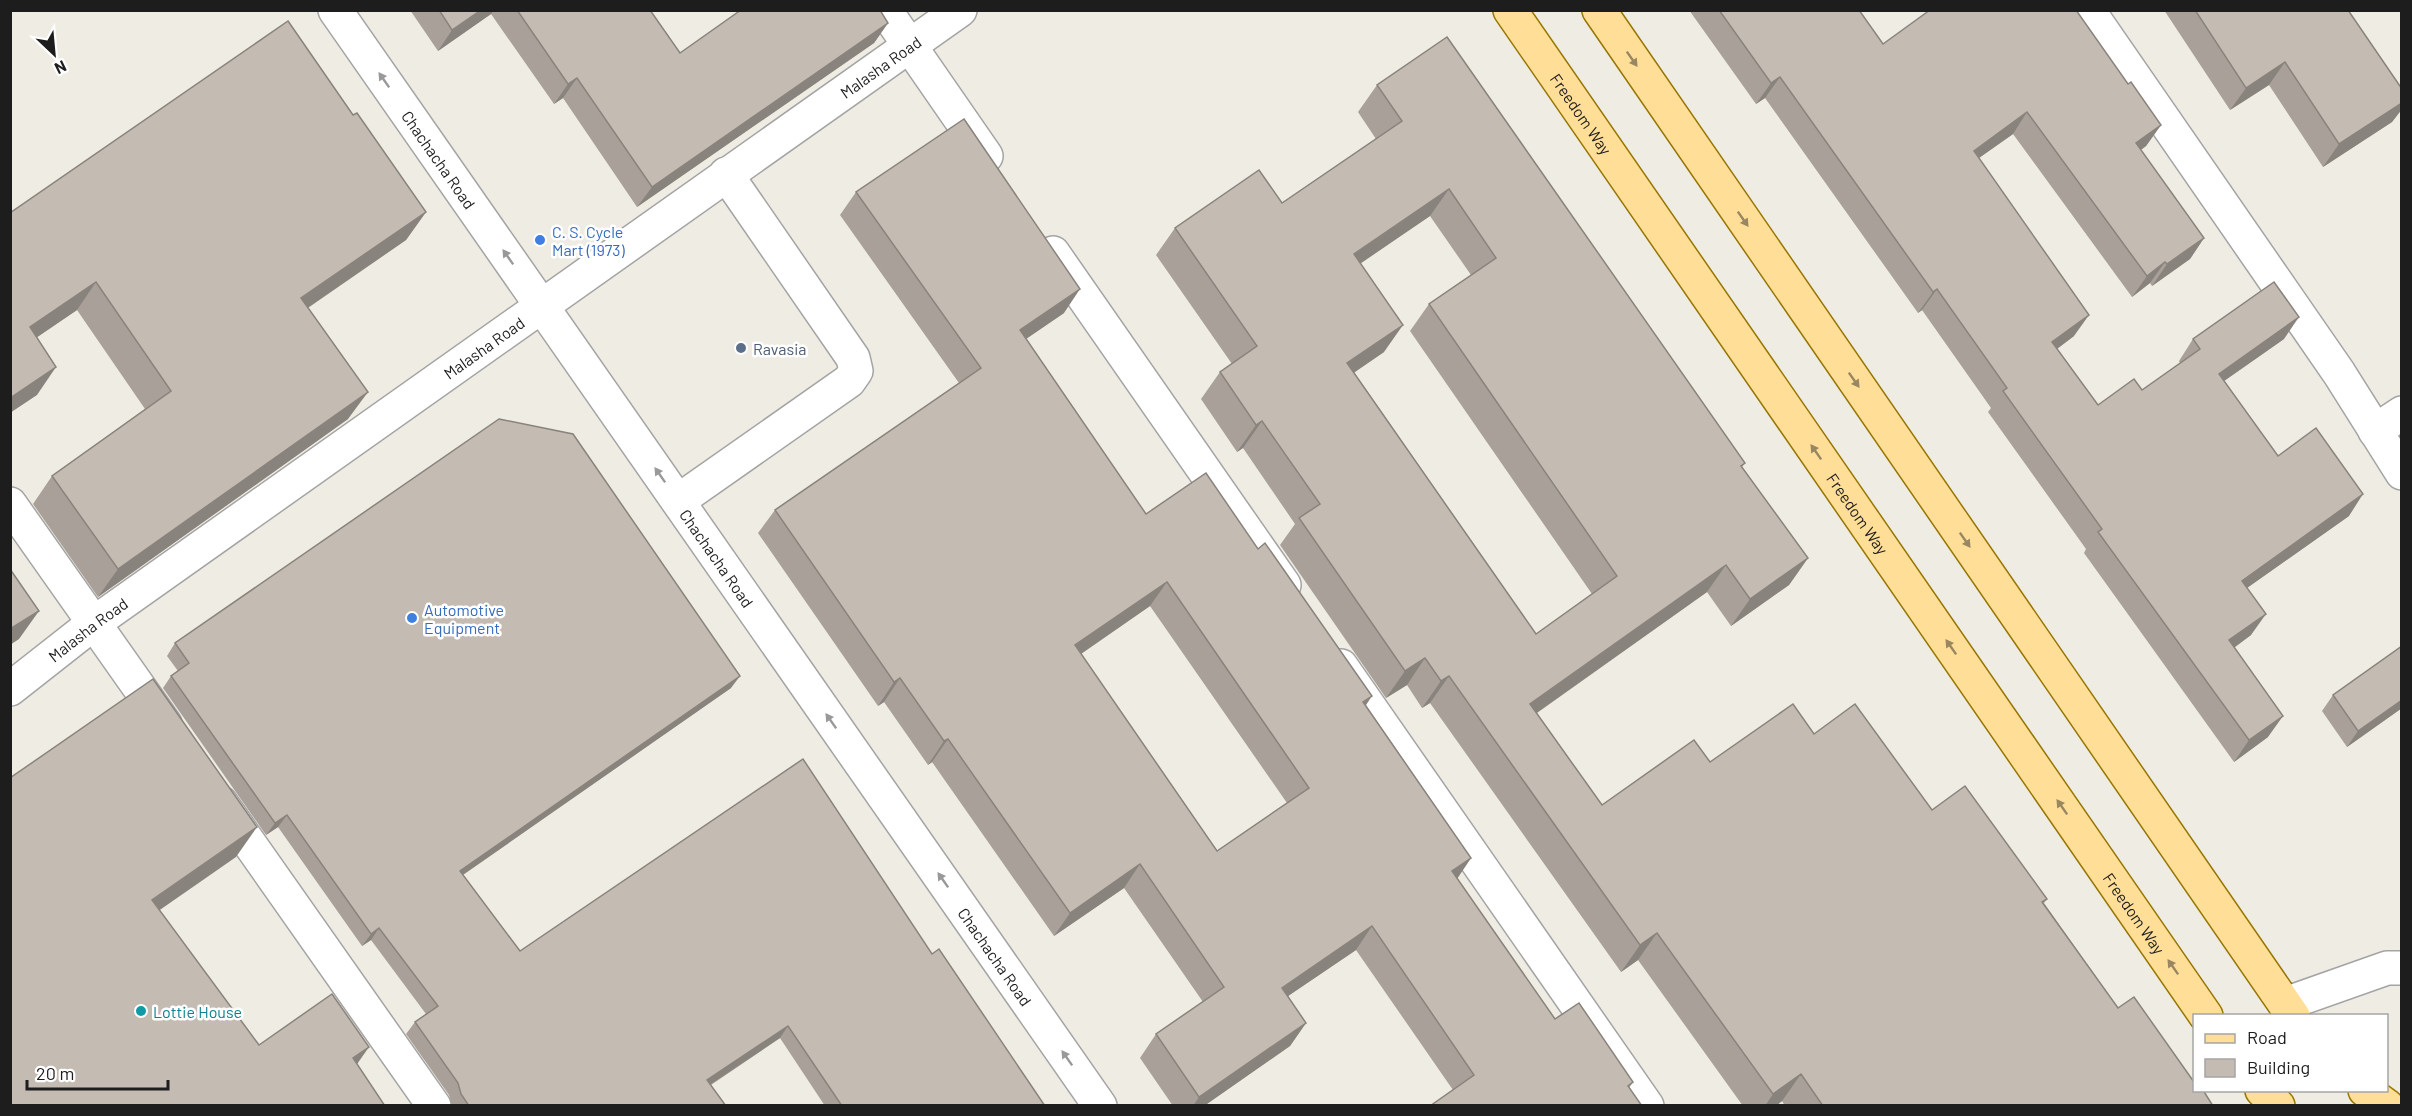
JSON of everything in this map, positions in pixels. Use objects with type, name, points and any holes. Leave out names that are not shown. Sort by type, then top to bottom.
[{"type":"main road","name":"Freedom Way","points":[[1510,10],[2205,1014]]},
{"type":"main road","points":[[1599,10],[2289,1010]]},
{"type":"main road","points":[[2264,1092],[2278,1106]]},
{"type":"main road","points":[[2368,1092],[2387,1106]]},
{"type":"street","name":"Chachacha Road","points":[[334,10],[1100,1106]]},
{"type":"street","points":[[885,10],[1005,183]]},
{"type":"street","name":"Malasha Road","points":[[10,689],[94,623],[960,10]]},
{"type":"street","points":[[2088,10],[2339,373],[2388,422],[2402,473]]},
{"type":"street","points":[[678,501],[849,381],[856,371],[853,358],[726,174]]},
{"type":"street","points":[[1039,232],[1299,605]]},
{"type":"street","points":[[10,504],[183,748]]},
{"type":"street","points":[[1326,644],[1647,1106]]},
{"type":"street","points":[[203,777],[434,1106]]},
{"type":"street","points":[[2289,1010],[2387,969],[2402,968]]},
{"type":"building","points":[[439,10],[481,10],[452,30]]},
{"type":"building","points":[[517,10],[650,10],[680,53],[741,10],[880,10],[888,23],[652,187],[577,78],[568,84]]},
{"type":"building","points":[[1719,10],[1859,10],[1883,44],[1930,10],[2076,10],[2128,84],[2131,82],[2161,125],[2136,143],[2204,238],[2147,276],[2027,112],[1974,151],[2089,315],[2052,342],[2098,405],[2134,379],[2142,390],[2200,349],[2193,339],[2274,282],[2299,317],[2219,374],[2278,456],[2316,428],[2363,494],[2242,581],[2266,614],[2229,640],[2283,716],[2249,740],[2098,532],[2102,529],[2003,391],[2007,388],[1937,289],[1933,292],[1780,77],[1771,83]]},
{"type":"building","points":[[2195,10],[2348,10],[2402,89],[2402,103],[2339,144],[2285,62],[2246,88]]},
{"type":"building","points":[[288,21],[353,115],[357,113],[426,212],[301,298],[368,392],[118,569],[52,476],[171,391],[96,282],[30,327],[56,367],[10,398],[10,213]]},
{"type":"building","points":[[1447,37],[1745,463],[1741,466],[1808,558],[1750,599],[1726,565],[1530,704],[1602,805],[1694,740],[1710,762],[1793,704],[1814,734],[1855,704],[1932,810],[1965,786],[2047,899],[2042,902],[2118,1008],[2134,997],[2193,1081],[2193,1092],[2204,1092],[2213,1106],[1823,1106],[1801,1074],[1773,1094],[1657,933],[1640,945],[1449,676],[1441,681],[1425,658],[1405,671],[1299,518],[1320,504],[1262,421],[1256,425],[1220,372],[1257,346],[1175,228],[1259,170],[1282,203],[1402,121],[1377,85]],"holes":[[[1449,189],[1496,258],[1429,304],[1617,576],[1536,634],[1347,363],[1403,325],[1354,254]]]},
{"type":"building","points":[[964,119],[1080,289],[1020,330],[1146,514],[1206,473],[1258,549],[1265,543],[1372,696],[1363,702],[1471,858],[1452,871],[1555,1019],[1579,1003],[1633,1082],[1628,1086],[1642,1106],[1430,1106],[1474,1075],[1372,926],[1282,988],[1306,1023],[1199,1097],[1156,1034],[1224,987],[1140,864],[1070,913],[948,739],[944,741],[900,678],[894,682],[775,510],[981,368],[856,192]],"holes":[[[1167,582],[1309,788],[1217,851],[1075,645]]]},
{"type":"building","points":[[499,419],[573,434],[740,676],[460,871],[520,951],[803,759],[932,954],[939,949],[1045,1106],[842,1106],[788,1026],[707,1080],[726,1106],[469,1106],[461,1094],[458,1083],[415,1022],[438,1006],[379,928],[371,934],[287,815],[275,823],[171,676],[189,663],[175,643]]},
{"type":"building","points":[[10,569],[39,611],[10,629]]},
{"type":"building","points":[[2402,646],[2402,700],[2358,731],[2333,695]]},
{"type":"building","points":[[153,679],[257,827],[152,900],[259,1045],[332,994],[369,1047],[353,1058],[385,1106],[10,1106],[10,778]]},
{"type":"place","name":"C. S. Cycle Mart (1973)","points":[[540,240]]},
{"type":"place","name":"Ravasia","points":[[741,348]]},
{"type":"place","name":"Automotive Equipment","points":[[412,618]]},
{"type":"place","name":"Lottie House","points":[[141,1011]]}]
